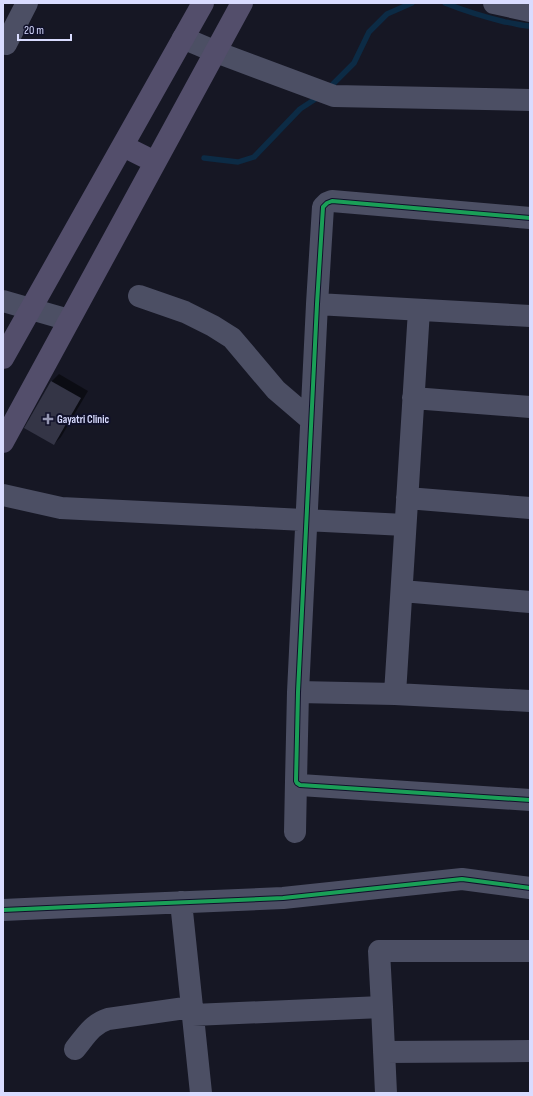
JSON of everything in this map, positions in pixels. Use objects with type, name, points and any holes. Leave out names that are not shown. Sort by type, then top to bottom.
[{"type":"main road","points":[[3,358],[203,3]]},
{"type":"main road","points":[[3,442],[242,3]]},
{"type":"main road","points":[[123,146],[155,162]]},
{"type":"street","points":[[6,44],[26,3]]},
{"type":"street","points":[[494,3],[530,11]]},
{"type":"street","points":[[183,38],[216,52],[334,96],[530,100]]},
{"type":"street","points":[[295,832],[298,692],[323,208],[326,203],[332,201],[530,218]]},
{"type":"street","points":[[139,296],[185,312],[213,326],[232,338],[276,390],[311,420]]},
{"type":"street","points":[[3,301],[69,320]]},
{"type":"street","points":[[317,304],[530,316]]},
{"type":"street","points":[[395,694],[419,310]]},
{"type":"street","points":[[413,398],[530,406]]},
{"type":"street","points":[[3,495],[61,508],[405,525]]},
{"type":"street","points":[[407,498],[530,508]]},
{"type":"street","points":[[402,591],[530,602]]},
{"type":"street","points":[[298,692],[395,694],[530,701]]},
{"type":"street","points":[[296,781],[300,785],[530,800]]},
{"type":"street","points":[[3,910],[283,898],[462,879],[530,888]]},
{"type":"street","points":[[181,902],[201,1093]]},
{"type":"street","points":[[386,1093],[379,951],[530,951]]},
{"type":"street","points":[[75,1049],[94,1026],[108,1019],[193,1011],[382,1007]]},
{"type":"street","points":[[384,1052],[530,1051]]},
{"type":"building","points":[[51,381],[81,398],[54,445],[24,428]]},
{"type":"waterway","points":[[328,89],[354,63],[369,32],[387,14],[412,3]]},
{"type":"waterway","points":[[445,3],[490,18],[530,26]]},
{"type":"waterway","points":[[204,158],[238,162],[254,157],[300,109],[320,96]]},
{"type":"cycle path","points":[[530,218],[332,201],[323,207],[298,692],[296,781],[300,785],[530,800]]},
{"type":"cycle path","points":[[3,910],[283,898],[462,879],[530,888]]},
{"type":"place","name":"Gayatri Clinic","points":[[48,419]]}]
